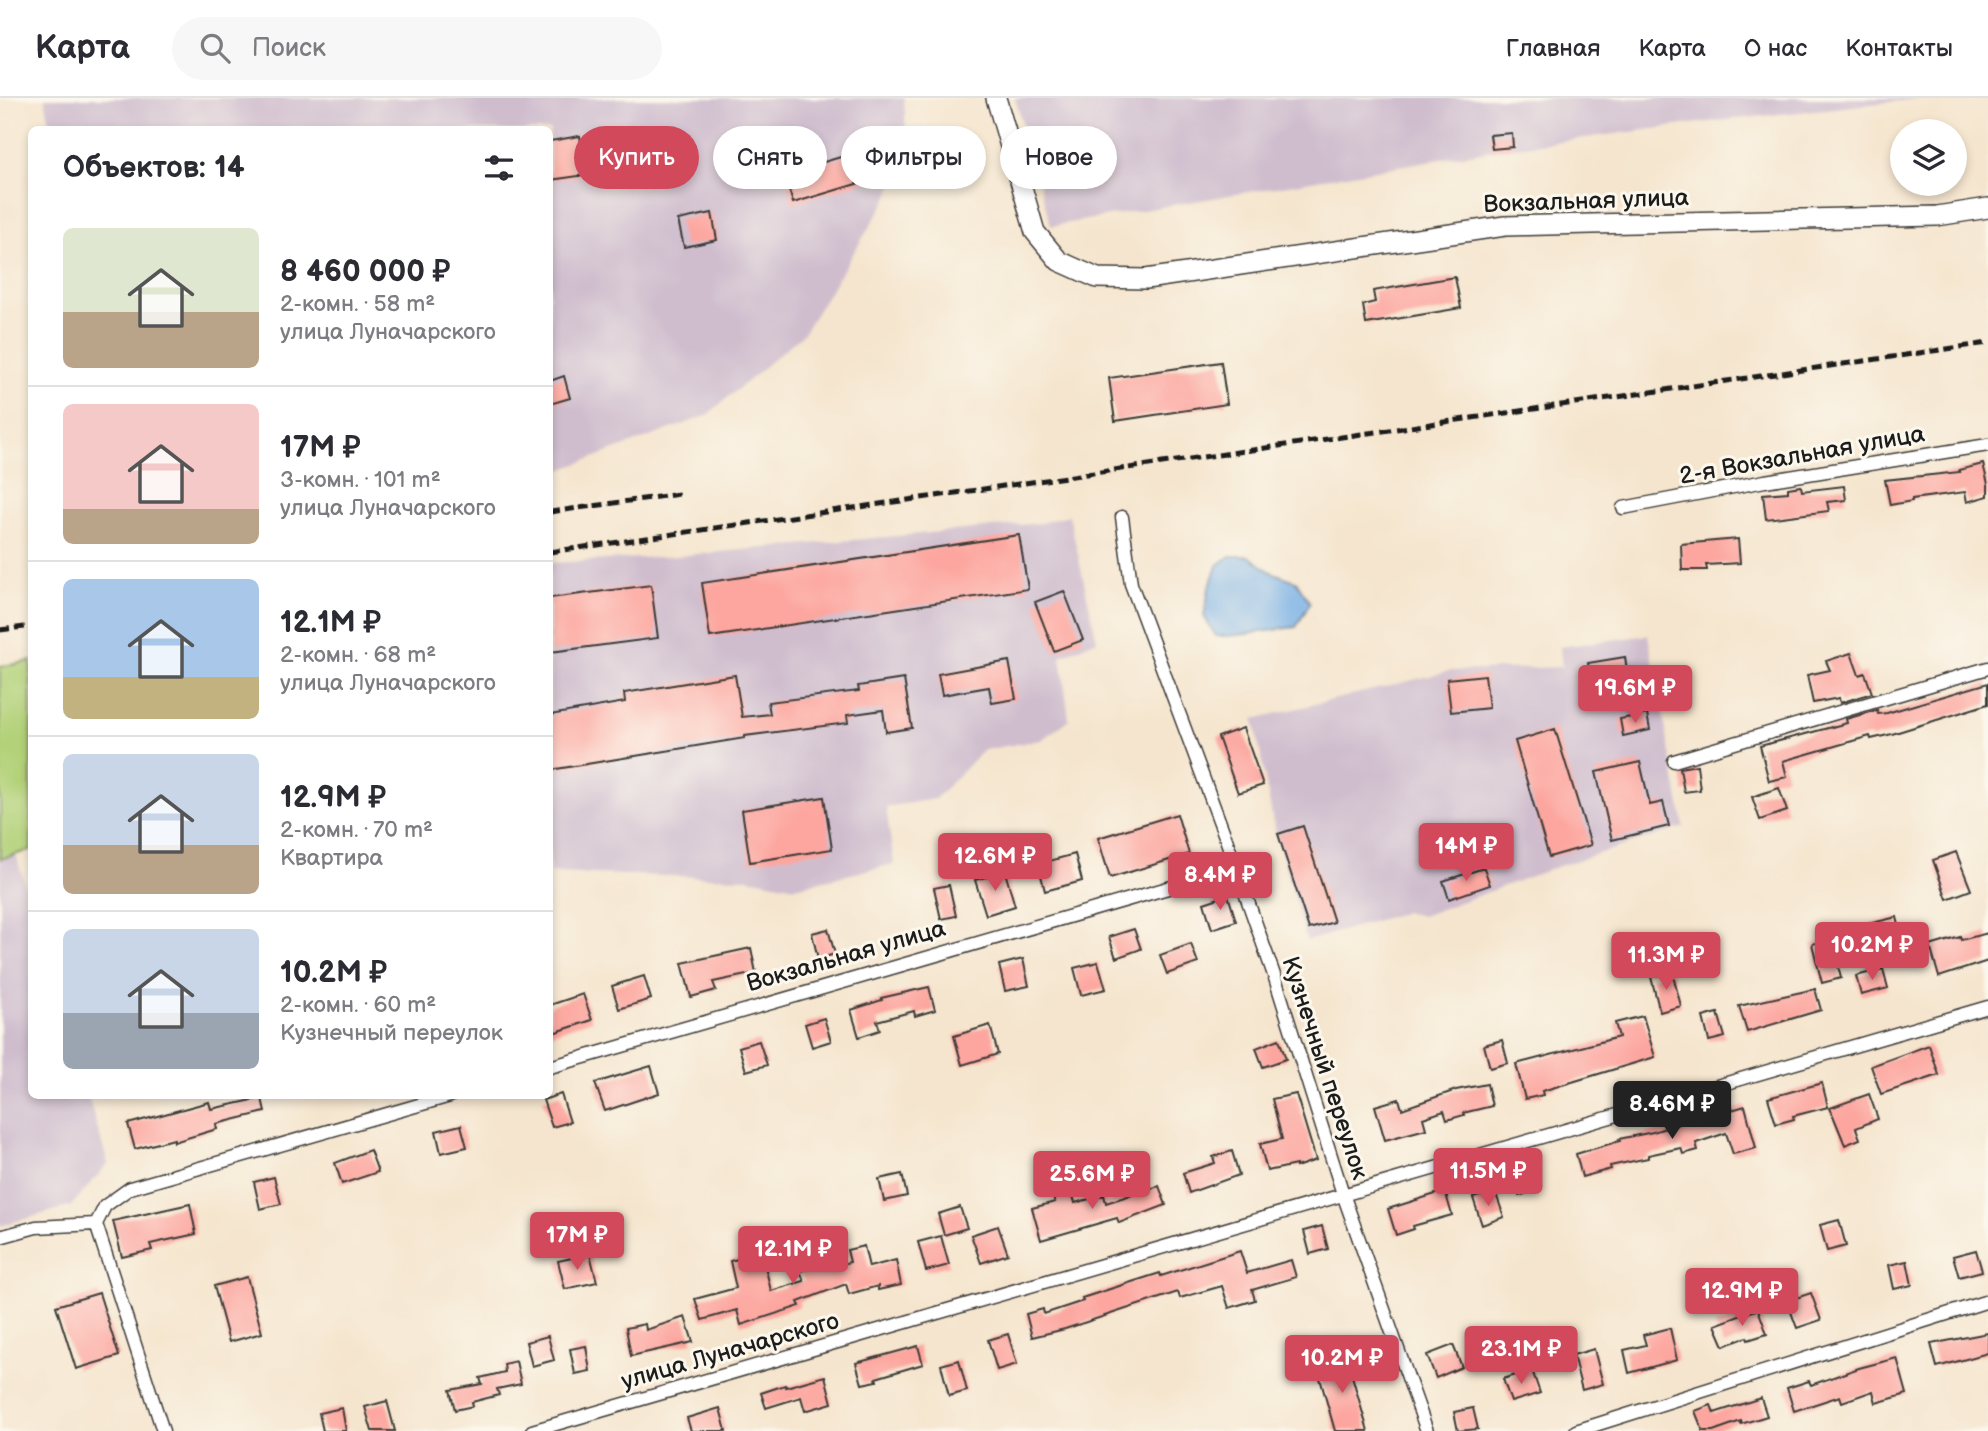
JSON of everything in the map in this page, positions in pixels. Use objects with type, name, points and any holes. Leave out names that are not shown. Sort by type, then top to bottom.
[{"type":"street","name":"Вокзальная улица","points":[[996,98],[1035,232],[1059,261],[1097,278],[1146,279],[1505,226],[1937,216],[1988,208]]},
{"type":"street","name":"2-я Вокзальная улица","points":[[1623,508],[1765,481],[1988,445]]},
{"type":"street","name":"Кузнечный переулок","points":[[1122,517],[1131,584],[1237,869],[1275,978],[1343,1194],[1427,1431]]},
{"type":"street","points":[[1674,761],[1988,668]]},
{"type":"street","name":"Вокзальная улица","points":[[553,1066],[1237,869]]},
{"type":"street","name":"улица Луначарского","points":[[532,1431],[1988,1007]]},
{"type":"street","points":[[163,1431],[96,1224],[105,1206],[130,1188],[440,1099]]},
{"type":"street","points":[[0,1237],[36,1227],[96,1224]]},
{"type":"street","points":[[1576,1431],[1988,1301]]},
{"type":"shaded area","points":[[45,98],[904,98],[906,126],[841,126],[841,189],[891,189],[803,334],[706,416],[553,473],[553,126],[50,126]]},
{"type":"shaded area","points":[[1015,98],[1925,98],[1691,124],[1486,151],[1051,226],[1041,189],[1117,189],[1117,126],[1023,126]]},
{"type":"shaded area","points":[[1069,515],[1097,640],[1061,656],[1069,720],[1041,740],[983,750],[935,799],[886,807],[894,864],[795,887],[749,878],[553,873],[553,563],[676,556],[1041,523]]},
{"type":"shaded area","points":[[1648,635],[1684,827],[1559,866],[1422,916],[1405,912],[1307,941],[1275,832],[1254,719],[1450,671],[1562,667],[1560,647]]},
{"type":"shaded area","points":[[16,854],[28,895],[28,1099],[89,1099],[108,1164],[71,1206],[0,1226],[0,859]]},
{"type":"green space","points":[[28,662],[28,851],[0,859],[0,667]]},
{"type":"water","points":[[1230,556],[1249,556],[1271,572],[1296,581],[1310,603],[1296,627],[1216,636],[1204,616],[1209,588],[1217,566]]},
{"type":"building","points":[[1512,133],[1513,147],[1492,149],[1490,135]]},
{"type":"building","points":[[574,137],[574,177],[553,180],[553,140]]},
{"type":"building","points":[[841,157],[841,189],[793,203],[789,189],[827,189],[827,161]]},
{"type":"building","points":[[712,213],[717,240],[684,247],[678,220]]},
{"type":"building","points":[[1455,277],[1461,308],[1366,324],[1363,305],[1375,302],[1373,291]]},
{"type":"building","points":[[1221,362],[1227,404],[1115,421],[1109,378]]},
{"type":"building","points":[[564,376],[570,398],[553,403],[553,380]]},
{"type":"building","points":[[1983,464],[1988,496],[1967,502],[1965,492],[1912,499],[1890,505],[1885,480],[1960,472],[1959,470]]},
{"type":"building","points":[[1801,486],[1802,491],[1844,486],[1846,500],[1827,502],[1829,511],[1766,519],[1763,494],[1788,492],[1788,488]]},
{"type":"building","points":[[1019,535],[1028,589],[710,637],[702,583]]},
{"type":"building","points":[[1738,539],[1740,563],[1706,565],[1707,570],[1682,570],[1681,544]]},
{"type":"building","points":[[651,585],[658,638],[553,652],[553,598]]},
{"type":"building","points":[[1064,591],[1083,640],[1054,651],[1035,602]]},
{"type":"building","points":[[1851,653],[1859,675],[1865,673],[1872,693],[1840,703],[1839,698],[1813,703],[1807,675],[1830,670],[1826,661]]},
{"type":"building","points":[[1625,657],[1628,678],[1591,684],[1588,663]]},
{"type":"building","points":[[1009,661],[1016,699],[992,703],[989,687],[942,695],[938,674]]},
{"type":"building","points":[[735,675],[742,717],[770,714],[768,702],[859,691],[858,686],[904,679],[912,728],[886,732],[883,710],[847,715],[848,723],[745,736],[553,770],[553,714],[625,702],[624,693]]},
{"type":"building","points":[[1485,675],[1489,708],[1451,712],[1447,679]]},
{"type":"building","points":[[1988,683],[1988,704],[1892,734],[1871,739],[1870,736],[1783,761],[1787,777],[1769,781],[1760,746],[1847,723],[1846,719],[1877,710],[1878,714],[1887,713]]},
{"type":"building","points":[[1647,714],[1650,730],[1623,736],[1620,719]]},
{"type":"building","points":[[1243,728],[1263,785],[1238,793],[1218,737]]},
{"type":"building","points":[[1555,729],[1591,845],[1549,857],[1515,741]]},
{"type":"building","points":[[1640,762],[1650,805],[1663,802],[1669,826],[1612,840],[1596,772]]},
{"type":"building","points":[[1697,765],[1700,790],[1684,792],[1680,768]]},
{"type":"building","points":[[1779,788],[1787,811],[1760,820],[1752,797]]},
{"type":"building","points":[[824,797],[832,849],[750,862],[742,810]]},
{"type":"building","points":[[1177,814],[1189,854],[1110,878],[1098,838]]},
{"type":"building","points":[[1303,826],[1334,922],[1309,929],[1278,834]]},
{"type":"building","points":[[1956,852],[1971,890],[1947,899],[1933,860]]},
{"type":"building","points":[[1075,854],[1082,881],[1045,891],[1038,864]]},
{"type":"building","points":[[1484,868],[1490,885],[1449,899],[1443,881]]},
{"type":"building","points":[[1005,872],[1015,906],[986,915],[975,880]]},
{"type":"building","points":[[949,885],[956,916],[941,919],[934,888]]},
{"type":"building","points":[[1228,895],[1236,921],[1212,929],[1204,903]]},
{"type":"building","points":[[1897,917],[1902,938],[1873,944],[1868,924]]},
{"type":"building","points":[[828,929],[835,954],[818,959],[812,933]]},
{"type":"building","points":[[1134,929],[1141,949],[1116,958],[1109,937]]},
{"type":"building","points":[[1988,933],[1988,961],[1939,977],[1930,946],[1960,937],[1961,940]]},
{"type":"building","points":[[1831,939],[1841,978],[1822,983],[1812,944]]},
{"type":"building","points":[[1191,944],[1198,963],[1167,974],[1160,955]]},
{"type":"building","points":[[751,948],[756,973],[713,982],[716,990],[691,997],[682,963]]},
{"type":"building","points":[[1023,959],[1029,986],[1005,991],[999,965]]},
{"type":"building","points":[[1098,962],[1106,989],[1081,995],[1074,968]]},
{"type":"building","points":[[1883,969],[1888,988],[1861,995],[1856,976]]},
{"type":"building","points":[[1672,972],[1681,1006],[1660,1012],[1651,977]]},
{"type":"building","points":[[644,976],[651,999],[619,1009],[612,986]]},
{"type":"building","points":[[929,987],[935,1010],[915,1016],[914,1011],[877,1021],[880,1030],[859,1037],[851,1010],[882,1000],[881,998]]},
{"type":"building","points":[[1815,989],[1821,1010],[1747,1032],[1739,1006]]},
{"type":"building","points":[[583,994],[592,1020],[553,1033],[553,1004]]},
{"type":"building","points":[[1718,1013],[1725,1037],[1709,1041],[1703,1017]]},
{"type":"building","points":[[1643,1016],[1655,1057],[1542,1091],[1543,1095],[1525,1099],[1516,1064],[1619,1037],[1615,1023]]},
{"type":"building","points":[[824,1018],[831,1041],[812,1047],[805,1024]]},
{"type":"building","points":[[990,1025],[998,1054],[962,1065],[954,1036]]},
{"type":"building","points":[[1279,1039],[1286,1059],[1263,1067],[1256,1048]]},
{"type":"building","points":[[1502,1040],[1508,1063],[1490,1068],[1484,1045]]},
{"type":"building","points":[[759,1041],[767,1065],[746,1071],[739,1047]]},
{"type":"building","points":[[1929,1045],[1939,1075],[1881,1094],[1871,1066]]},
{"type":"building","points":[[651,1066],[659,1093],[605,1111],[595,1083]]},
{"type":"building","points":[[1822,1083],[1828,1107],[1793,1116],[1794,1119],[1776,1124],[1768,1098]]},
{"type":"building","points":[[1487,1084],[1492,1106],[1447,1120],[1444,1111],[1423,1118],[1426,1129],[1385,1140],[1375,1106],[1399,1099],[1402,1109],[1456,1090]]},
{"type":"building","points":[[561,1094],[570,1122],[552,1127],[543,1100],[553,1099]]},
{"type":"building","points":[[1296,1094],[1316,1160],[1296,1167],[1267,1171],[1260,1144],[1282,1139],[1272,1099]]},
{"type":"building","points":[[1869,1094],[1878,1119],[1856,1128],[1860,1139],[1845,1145],[1830,1108]]},
{"type":"building","points":[[262,1099],[265,1112],[216,1124],[217,1129],[174,1142],[174,1139],[135,1149],[128,1124],[209,1102],[211,1109]]},
{"type":"building","points":[[1745,1106],[1756,1148],[1733,1154],[1726,1133],[1696,1143],[1698,1150],[1683,1154],[1681,1148],[1648,1155],[1648,1158],[1610,1166],[1611,1169],[1582,1177],[1576,1154],[1620,1141],[1619,1139]]},
{"type":"building","points":[[461,1125],[467,1147],[441,1153],[436,1131]]},
{"type":"building","points":[[370,1150],[378,1172],[342,1184],[335,1163]]},
{"type":"building","points":[[1232,1151],[1239,1175],[1189,1193],[1183,1173],[1215,1163],[1213,1157]]},
{"type":"building","points":[[1533,1165],[1540,1189],[1519,1196],[1511,1171]]},
{"type":"building","points":[[902,1174],[907,1196],[884,1201],[879,1179]]},
{"type":"building","points":[[274,1177],[281,1204],[260,1209],[254,1182]]},
{"type":"building","points":[[1159,1186],[1166,1205],[1119,1223],[1117,1218],[1041,1240],[1032,1208],[1055,1202],[1053,1197],[1072,1192],[1075,1203],[1104,1195],[1106,1203]]},
{"type":"building","points":[[1445,1191],[1452,1215],[1413,1226],[1414,1229],[1396,1235],[1388,1209]]},
{"type":"building","points":[[1495,1191],[1504,1217],[1482,1225],[1473,1198]]},
{"type":"building","points":[[190,1204],[196,1234],[150,1244],[152,1250],[122,1257],[113,1221]]},
{"type":"building","points":[[960,1207],[967,1228],[944,1235],[938,1214]]},
{"type":"building","points":[[1839,1220],[1846,1246],[1827,1251],[1820,1225]]},
{"type":"building","points":[[998,1226],[1008,1254],[981,1263],[971,1235]]},
{"type":"building","points":[[1322,1226],[1328,1249],[1310,1254],[1304,1231]]},
{"type":"building","points":[[941,1236],[949,1265],[926,1271],[918,1242]]},
{"type":"building","points":[[864,1246],[869,1267],[896,1260],[901,1285],[878,1290],[878,1286],[849,1294],[846,1284],[798,1302],[800,1306],[741,1325],[737,1310],[702,1320],[695,1299],[736,1288],[730,1261],[762,1253],[771,1291],[804,1281],[800,1271],[820,1265],[821,1269],[850,1262],[847,1250]]},
{"type":"building","points":[[1976,1250],[1982,1271],[1959,1277],[1953,1256]]},
{"type":"building","points":[[1240,1251],[1247,1273],[1291,1260],[1296,1277],[1252,1290],[1255,1300],[1229,1308],[1222,1286],[1180,1298],[1178,1292],[1032,1337],[1026,1314],[1043,1309],[1044,1314],[1083,1301],[1082,1298]]},
{"type":"building","points":[[590,1254],[597,1282],[565,1289],[558,1261]]},
{"type":"building","points":[[1907,1261],[1912,1285],[1894,1289],[1889,1265]]},
{"type":"building","points":[[247,1277],[262,1333],[229,1342],[214,1286]]},
{"type":"building","points":[[99,1293],[119,1356],[76,1369],[56,1306]]},
{"type":"building","points":[[1811,1293],[1821,1320],[1797,1328],[1787,1301]]},
{"type":"building","points":[[1758,1309],[1767,1334],[1748,1340],[1747,1337],[1724,1346],[1715,1325]]},
{"type":"building","points":[[685,1317],[693,1342],[631,1356],[626,1328],[645,1324],[646,1330]]},
{"type":"building","points":[[1670,1328],[1677,1360],[1629,1373],[1624,1350],[1646,1345],[1643,1335]]},
{"type":"building","points":[[1988,1333],[1988,1353],[1937,1367],[1931,1344]]},
{"type":"building","points":[[1008,1334],[1017,1364],[997,1370],[988,1340]]},
{"type":"building","points":[[548,1336],[554,1360],[532,1366],[526,1342]]},
{"type":"building","points":[[1453,1345],[1462,1367],[1436,1378],[1427,1355]]},
{"type":"building","points":[[586,1346],[590,1371],[575,1374],[570,1349]]},
{"type":"building","points":[[918,1346],[923,1364],[862,1384],[856,1363]]},
{"type":"building","points":[[1594,1349],[1603,1384],[1582,1390],[1573,1355]]},
{"type":"building","points":[[1346,1355],[1368,1431],[1335,1431],[1316,1364]]},
{"type":"building","points":[[1897,1358],[1907,1394],[1876,1403],[1873,1391],[1842,1402],[1840,1396],[1794,1411],[1787,1388],[1809,1381],[1811,1385]]},
{"type":"building","points":[[959,1360],[967,1391],[949,1396],[941,1365]]},
{"type":"building","points":[[516,1361],[521,1384],[497,1389],[499,1395],[455,1410],[450,1390],[482,1384],[480,1378],[505,1372],[504,1364]]},
{"type":"building","points":[[1532,1370],[1540,1393],[1511,1402],[1503,1379]]},
{"type":"building","points":[[825,1376],[832,1403],[805,1411],[801,1397],[766,1408],[761,1393]]},
{"type":"building","points":[[1761,1398],[1767,1416],[1741,1424],[1741,1421],[1713,1431],[1703,1431],[1695,1411],[1711,1405],[1714,1413]]},
{"type":"building","points":[[387,1401],[395,1431],[372,1431],[365,1407]]},
{"type":"building","points":[[342,1408],[346,1431],[323,1431],[319,1413]]},
{"type":"building","points":[[720,1408],[726,1431],[691,1431],[687,1418]]},
{"type":"building","points":[[1473,1408],[1478,1429],[1458,1431],[1454,1412]]},
{"type":"railway","points":[[553,552],[1988,343]]},
{"type":"railway","points":[[553,512],[679,494]]},
{"type":"railway","points":[[0,630],[28,626]]}]
